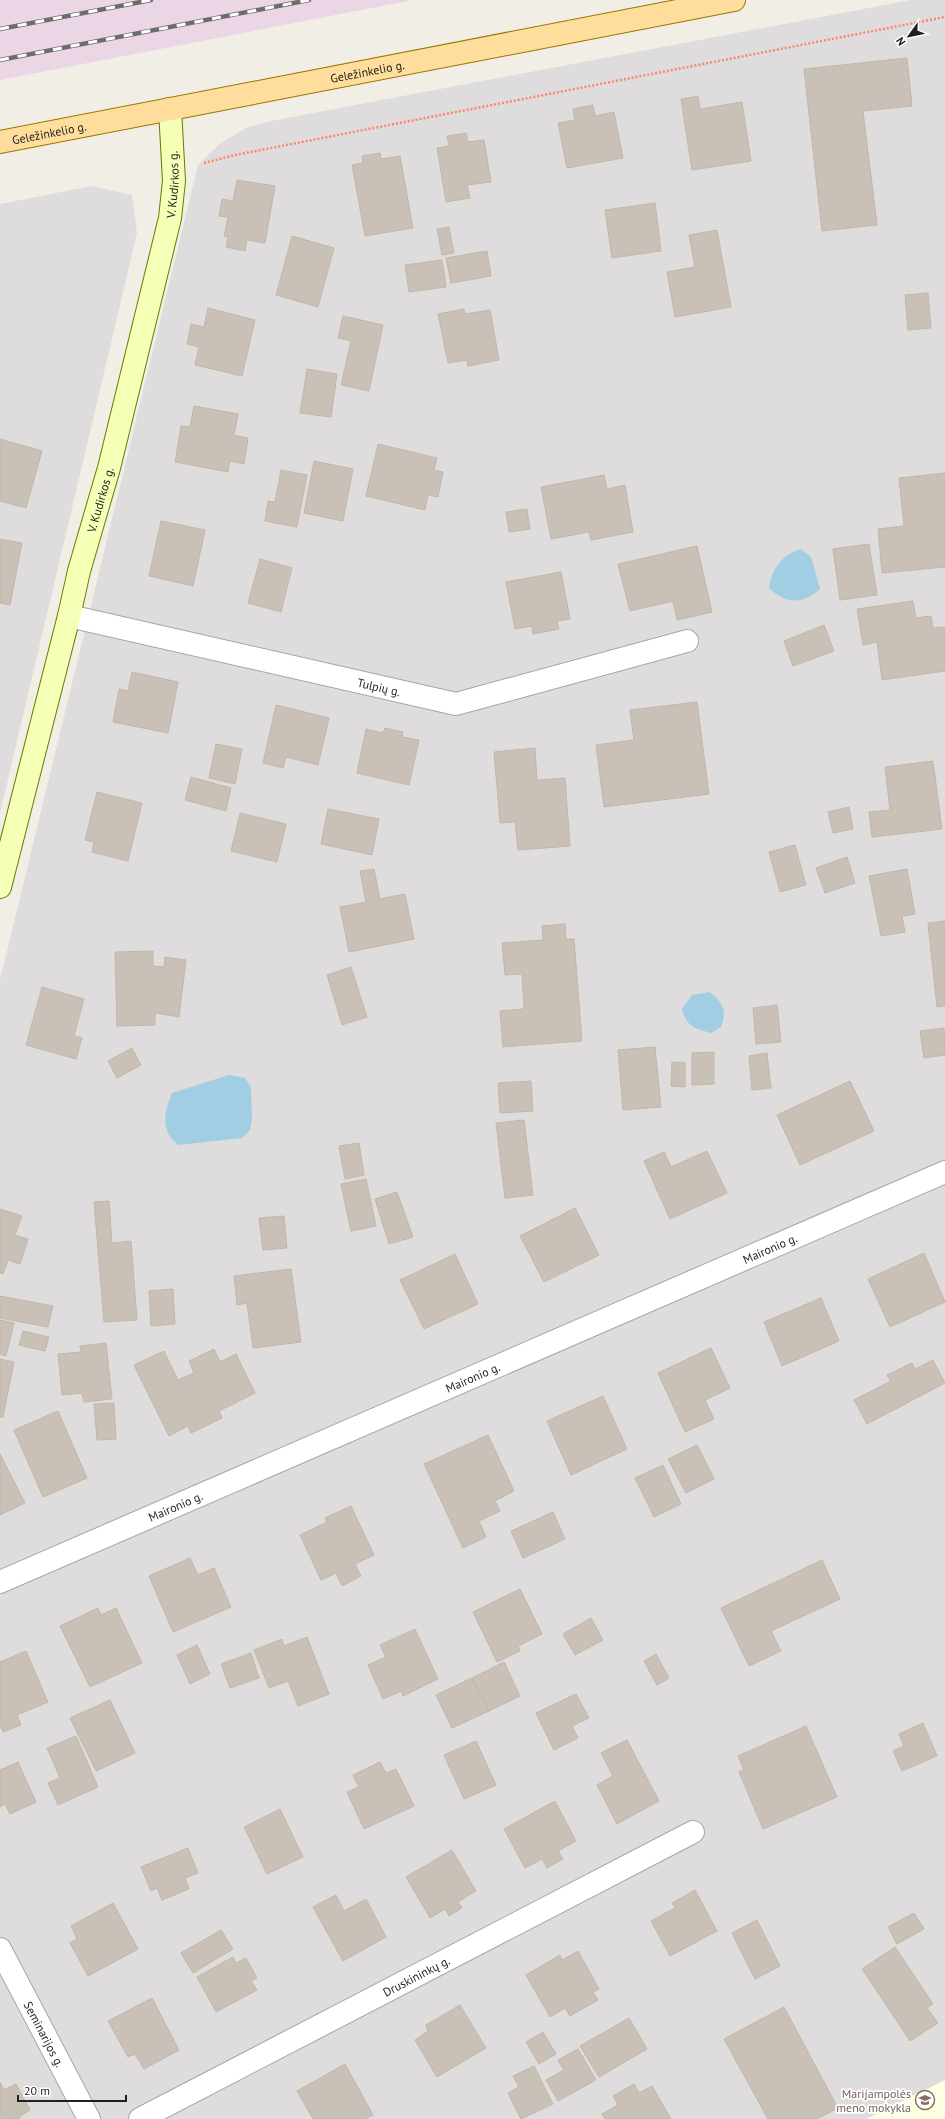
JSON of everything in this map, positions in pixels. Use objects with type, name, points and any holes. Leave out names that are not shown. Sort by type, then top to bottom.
[{"type":"main road","name":"Geležinkelio g.","points":[[0,142],[734,0]]},
{"type":"main road","name":"V. Kudirkos g.","points":[[0,887],[70,616],[79,570],[108,468],[170,218],[173,171],[170,109]]},
{"type":"street","name":"Tulpių g.","points":[[70,616],[456,704],[687,641]]},
{"type":"street","name":"Maironio g.","points":[[0,1582],[945,1172]]},
{"type":"street","name":"Druskininkų g.","points":[[140,2119],[693,1832]]},
{"type":"street","name":"Seminarijos g.","points":[[0,1949],[89,2119]]},
{"type":"path","points":[[173,171],[235,156],[945,17]]},
{"type":"shaded area","points":[[413,0],[0,80],[0,1]]},
{"type":"shaded area","points":[[911,0],[945,0],[945,2119],[0,2119],[0,980],[198,165],[221,143],[248,127],[276,120]]},
{"type":"shaded area","points":[[92,186],[132,195],[137,233],[0,813],[0,204]]},
{"type":"shaded area","name":"Marijampolės meno mokykla","points":[[945,2080],[945,2119],[866,2119]]},
{"type":"water","points":[[801,549],[811,557],[820,589],[807,598],[800,600],[788,600],[769,588],[770,581],[775,568],[779,563],[788,555]]},
{"type":"water","points":[[710,992],[721,1004],[724,1012],[721,1027],[711,1033],[692,1026],[686,1020],[682,1009],[692,995]]},
{"type":"water","points":[[229,1075],[245,1078],[251,1087],[252,1119],[250,1130],[242,1138],[178,1145],[168,1133],[165,1121],[167,1107],[172,1093]]},
{"type":"building","points":[[907,58],[912,106],[863,111],[877,225],[822,231],[804,69]]},
{"type":"building","points":[[698,96],[700,109],[742,102],[751,161],[692,170],[681,99]]},
{"type":"building","points":[[593,105],[595,116],[614,112],[623,158],[567,168],[558,123],[575,120],[573,109]]},
{"type":"building","points":[[466,133],[468,142],[484,140],[491,182],[467,185],[470,198],[446,202],[437,148],[449,146],[447,136]]},
{"type":"building","points":[[380,153],[381,159],[400,156],[413,228],[365,236],[352,165],[363,163],[362,156]]},
{"type":"building","points":[[237,180],[275,186],[265,243],[247,240],[245,251],[226,247],[228,237],[224,236],[228,217],[219,216],[222,199],[233,201]]},
{"type":"building","points":[[655,203],[661,251],[612,258],[605,210]]},
{"type":"building","points":[[449,227],[454,253],[442,255],[437,229]]},
{"type":"building","points":[[717,230],[731,307],[675,317],[667,272],[695,267],[689,235]]},
{"type":"building","points":[[292,236],[334,248],[318,307],[276,295]]},
{"type":"building","points":[[487,251],[491,276],[451,283],[446,258]]},
{"type":"building","points":[[442,260],[446,287],[409,292],[405,265]]},
{"type":"building","points":[[928,293],[931,328],[908,330],[905,295]]},
{"type":"building","points":[[208,308],[255,320],[242,376],[195,365],[199,347],[187,344],[191,324],[204,327]]},
{"type":"building","points":[[464,309],[465,314],[490,310],[499,360],[468,366],[467,360],[448,363],[438,314]]},
{"type":"building","points":[[343,316],[383,325],[369,391],[341,385],[351,341],[338,338]]},
{"type":"building","points":[[307,369],[337,374],[331,417],[300,413]]},
{"type":"building","points":[[194,406],[238,414],[234,435],[248,438],[244,464],[230,461],[228,472],[175,462],[181,426],[190,427]]},
{"type":"building","points":[[0,439],[42,451],[26,508],[0,501]]},
{"type":"building","points":[[378,444],[437,458],[434,470],[443,472],[438,497],[428,495],[425,510],[366,496]]},
{"type":"building","points":[[314,461],[353,469],[343,521],[304,513]]},
{"type":"building","points":[[281,470],[307,475],[297,527],[265,521],[268,501],[275,502]]},
{"type":"building","points":[[945,473],[945,567],[882,573],[878,529],[904,526],[899,478]]},
{"type":"building","points":[[604,475],[607,489],[625,485],[633,532],[591,540],[589,532],[551,539],[541,487]]},
{"type":"building","points":[[527,509],[530,529],[509,532],[506,512]]},
{"type":"building","points":[[161,521],[205,530],[193,586],[149,576]]},
{"type":"building","points":[[0,539],[22,543],[10,605],[0,603]]},
{"type":"building","points":[[869,544],[877,595],[840,600],[833,549]]},
{"type":"building","points":[[697,546],[712,612],[677,620],[673,601],[630,611],[618,564]]},
{"type":"building","points":[[260,559],[292,568],[281,612],[248,603]]},
{"type":"building","points":[[561,572],[570,619],[557,621],[559,629],[533,634],[532,626],[515,629],[506,582]]},
{"type":"building","points":[[913,601],[916,618],[931,616],[933,628],[945,627],[945,671],[882,680],[877,642],[863,645],[857,609]]},
{"type":"building","points":[[824,625],[834,651],[793,666],[784,641]]},
{"type":"building","points":[[132,672],[178,682],[168,733],[113,722],[119,689],[128,691]]},
{"type":"building","points":[[697,702],[709,794],[604,807],[596,745],[634,740],[630,710]]},
{"type":"building","points":[[276,705],[329,718],[318,765],[286,757],[283,768],[263,763]]},
{"type":"building","points":[[385,728],[403,732],[402,737],[419,740],[409,785],[357,773],[366,729],[383,733]]},
{"type":"building","points":[[216,744],[242,749],[235,784],[209,778]]},
{"type":"building","points":[[535,748],[537,780],[565,778],[570,846],[518,850],[515,822],[500,823],[494,752]]},
{"type":"building","points":[[933,761],[942,829],[872,837],[869,812],[890,810],[885,767]]},
{"type":"building","points":[[191,777],[231,788],[226,811],[185,800]]},
{"type":"building","points":[[97,792],[142,803],[128,861],[92,852],[94,842],[85,840]]},
{"type":"building","points":[[849,807],[853,829],[833,833],[828,812]]},
{"type":"building","points":[[328,809],[379,819],[372,855],[321,844]]},
{"type":"building","points":[[240,813],[286,824],[277,862],[231,851]]},
{"type":"building","points":[[795,845],[806,885],[780,892],[769,852]]},
{"type":"building","points":[[847,857],[855,883],[825,893],[816,868]]},
{"type":"building","points":[[374,869],[380,899],[405,894],[414,939],[349,952],[340,907],[366,902],[360,871]]},
{"type":"building","points":[[907,869],[915,914],[902,916],[905,932],[881,936],[869,876]]},
{"type":"building","points":[[945,921],[945,1006],[937,1007],[928,923]]},
{"type":"building","points":[[565,924],[566,939],[574,939],[582,1041],[503,1047],[500,1011],[524,1009],[522,974],[505,975],[502,943],[543,940],[542,926]]},
{"type":"building","points":[[153,951],[153,966],[164,967],[165,957],[186,960],[179,1017],[155,1013],[155,1025],[117,1026],[115,952]]},
{"type":"building","points":[[351,967],[367,1017],[342,1025],[327,975]]},
{"type":"building","points":[[42,987],[84,999],[74,1036],[82,1038],[76,1059],[26,1045]]},
{"type":"building","points":[[777,1005],[781,1042],[756,1044],[753,1008]]},
{"type":"building","points":[[944,1028],[945,1055],[924,1058],[920,1031]]},
{"type":"building","points":[[655,1047],[661,1107],[623,1110],[618,1050]]},
{"type":"building","points":[[132,1048],[141,1065],[117,1078],[108,1061]]},
{"type":"building","points":[[714,1052],[714,1084],[692,1085],[692,1053]]},
{"type":"building","points":[[767,1053],[771,1088],[752,1090],[749,1056]]},
{"type":"building","points":[[672,1062],[685,1063],[685,1087],[671,1086]]},
{"type":"building","points":[[531,1081],[533,1111],[500,1113],[498,1083]]},
{"type":"building","points":[[850,1081],[874,1131],[800,1165],[777,1115]]},
{"type":"building","points":[[524,1120],[533,1195],[505,1198],[496,1123]]},
{"type":"building","points":[[359,1143],[364,1175],[345,1179],[339,1146]]},
{"type":"building","points":[[707,1151],[727,1193],[670,1219],[644,1161],[664,1152],[671,1167]]},
{"type":"building","points":[[366,1179],[376,1226],[351,1231],[341,1184]]},
{"type":"building","points":[[397,1192],[413,1237],[389,1244],[375,1199]]},
{"type":"building","points":[[109,1201],[112,1243],[131,1241],[137,1320],[104,1322],[94,1202]]},
{"type":"building","points":[[575,1208],[599,1255],[544,1282],[520,1236]]},
{"type":"building","points":[[0,1209],[22,1216],[15,1235],[28,1239],[20,1264],[8,1260],[3,1274],[0,1273]]},
{"type":"building","points":[[284,1216],[287,1248],[263,1250],[259,1218]]},
{"type":"building","points":[[924,1253],[945,1302],[890,1327],[868,1279]]},
{"type":"building","points":[[455,1254],[478,1304],[424,1329],[400,1280]]},
{"type":"building","points":[[291,1269],[301,1342],[253,1348],[247,1303],[237,1305],[234,1276]]},
{"type":"building","points":[[173,1289],[175,1324],[151,1326],[149,1291]]},
{"type":"building","points":[[0,1296],[53,1306],[48,1327],[0,1318]]},
{"type":"building","points":[[821,1298],[839,1341],[782,1366],[764,1322]]},
{"type":"building","points":[[0,1320],[14,1323],[6,1356],[0,1354]]},
{"type":"building","points":[[23,1331],[49,1337],[45,1351],[19,1345]]},
{"type":"building","points":[[106,1343],[112,1399],[84,1402],[82,1393],[62,1395],[58,1354],[81,1352],[80,1346]]},
{"type":"building","points":[[711,1348],[730,1388],[705,1400],[714,1419],[685,1432],[658,1373]]},
{"type":"building","points":[[214,1349],[220,1362],[236,1354],[255,1393],[219,1411],[222,1418],[191,1433],[188,1426],[169,1436],[134,1365],[164,1351],[178,1380],[194,1373],[189,1361]]},
{"type":"building","points":[[0,1359],[14,1362],[3,1417],[0,1417]]},
{"type":"building","points":[[933,1360],[945,1383],[867,1424],[854,1400],[891,1381],[887,1375],[912,1363],[915,1369]]},
{"type":"building","points":[[603,1396],[627,1449],[571,1475],[547,1421]]},
{"type":"building","points":[[114,1403],[116,1439],[97,1440],[94,1404]]},
{"type":"building","points":[[58,1411],[87,1478],[43,1497],[14,1430]]},
{"type":"building","points":[[488,1435],[514,1491],[495,1501],[500,1511],[479,1521],[486,1537],[463,1548],[424,1464]]},
{"type":"building","points":[[697,1445],[714,1479],[686,1493],[668,1459]]},
{"type":"building","points":[[0,1454],[25,1503],[0,1515]]},
{"type":"building","points":[[663,1465],[681,1504],[654,1517],[635,1478]]},
{"type":"building","points":[[351,1506],[374,1555],[355,1564],[361,1576],[342,1586],[336,1573],[321,1580],[300,1535],[327,1522],[325,1518]]},
{"type":"building","points":[[553,1512],[565,1539],[523,1558],[511,1531]]},
{"type":"building","points":[[190,1558],[198,1575],[214,1568],[231,1607],[173,1632],[149,1576]]},
{"type":"building","points":[[822,1560],[840,1599],[771,1631],[781,1651],[749,1666],[721,1608]]},
{"type":"building","points":[[520,1589],[542,1634],[518,1646],[520,1651],[497,1662],[473,1612]]},
{"type":"building","points":[[98,1608],[101,1615],[116,1608],[142,1663],[90,1687],[60,1626]]},
{"type":"building","points":[[591,1618],[603,1640],[575,1655],[563,1634]]},
{"type":"building","points":[[415,1629],[438,1679],[403,1696],[401,1691],[383,1699],[368,1665],[386,1657],[380,1645]]},
{"type":"building","points":[[307,1637],[329,1694],[298,1706],[288,1681],[269,1688],[254,1650],[282,1639],[284,1646]]},
{"type":"building","points":[[197,1645],[210,1674],[190,1684],[177,1655]]},
{"type":"building","points":[[26,1651],[48,1702],[17,1715],[21,1725],[3,1732],[0,1724],[0,1662]]},
{"type":"building","points":[[251,1653],[259,1678],[230,1688],[221,1664]]},
{"type":"building","points":[[656,1654],[669,1678],[657,1685],[644,1661]]},
{"type":"building","points":[[504,1662],[520,1696],[489,1711],[472,1678]]},
{"type":"building","points":[[472,1678],[489,1711],[452,1728],[436,1695]]},
{"type":"building","points":[[576,1694],[589,1718],[572,1726],[578,1738],[554,1750],[536,1713]]},
{"type":"building","points":[[110,1700],[135,1753],[96,1771],[70,1718]]},
{"type":"building","points":[[923,1723],[937,1756],[902,1771],[893,1751],[904,1746],[899,1734]]},
{"type":"building","points":[[806,1726],[837,1797],[763,1829],[739,1772],[744,1770],[738,1756]]},
{"type":"building","points":[[76,1736],[98,1787],[58,1805],[48,1783],[60,1778],[47,1748]]},
{"type":"building","points":[[627,1740],[659,1801],[617,1824],[597,1785],[613,1776],[601,1753]]},
{"type":"building","points":[[476,1741],[496,1785],[464,1799],[444,1755]]},
{"type":"building","points":[[18,1762],[36,1802],[10,1814],[5,1804],[0,1807],[0,1770]]},
{"type":"building","points":[[380,1762],[386,1773],[396,1769],[414,1806],[364,1829],[347,1792],[359,1787],[353,1775]]},
{"type":"building","points":[[555,1801],[576,1841],[558,1851],[563,1859],[547,1868],[542,1859],[525,1868],[504,1829]]},
{"type":"building","points":[[280,1809],[303,1857],[267,1874],[244,1827]]},
{"type":"building","points":[[188,1848],[198,1873],[185,1878],[189,1889],[162,1900],[157,1888],[151,1891],[141,1867]]},
{"type":"building","points":[[452,1850],[476,1891],[458,1902],[462,1908],[449,1916],[445,1909],[430,1918],[406,1877]]},
{"type":"building","points":[[695,1890],[717,1931],[670,1956],[651,1921],[675,1908],[672,1903]]},
{"type":"building","points":[[336,1895],[344,1911],[366,1899],[386,1937],[343,1961],[313,1907]]},
{"type":"building","points":[[113,1903],[138,1949],[88,1976],[70,1943],[77,1939],[71,1926]]},
{"type":"building","points":[[914,1913],[924,1929],[897,1944],[888,1927]]},
{"type":"building","points":[[757,1920],[780,1966],[755,1979],[732,1933]]},
{"type":"building","points":[[221,1930],[233,1949],[193,1973],[181,1953]]},
{"type":"building","points":[[895,1947],[933,2004],[927,2008],[938,2023],[910,2041],[862,1969]]},
{"type":"building","points":[[578,1951],[599,1989],[593,1992],[598,2000],[570,2016],[565,2008],[550,2017],[526,1975],[560,1955],[562,1960]]},
{"type":"building","points":[[233,1957],[236,1963],[246,1958],[257,1978],[251,1981],[257,1990],[216,2012],[197,1977]]},
{"type":"building","points":[[152,1998],[179,2050],[144,2069],[135,2054],[128,2057],[108,2021]]},
{"type":"building","points":[[460,2005],[486,2048],[437,2077],[415,2040],[428,2031],[426,2025]]},
{"type":"building","points":[[784,2007],[838,2108],[817,2119],[768,2119],[724,2039]]},
{"type":"building","points":[[629,2018],[647,2049],[599,2077],[580,2046]]},
{"type":"building","points":[[543,2032],[556,2054],[539,2064],[526,2042]]},
{"type":"building","points":[[578,2049],[596,2080],[558,2101],[546,2080],[564,2070],[558,2060]]},
{"type":"building","points":[[345,2064],[373,2115],[365,2119],[313,2119],[297,2091]]},
{"type":"building","points":[[534,2066],[553,2104],[521,2119],[508,2093],[519,2087],[513,2076]]},
{"type":"building","points":[[0,2082],[4,2090],[16,2084],[30,2110],[19,2117],[20,2119],[0,2119]]},
{"type":"building","points":[[634,2084],[639,2093],[652,2086],[671,2119],[605,2119],[602,2114],[618,2105],[613,2096]]},
{"type":"railway","points":[[0,29],[151,0]]},
{"type":"railway","points":[[0,60],[309,0]]},
{"type":"place","name":"Marijampolės meno mokykla","points":[[925,2100]]}]
